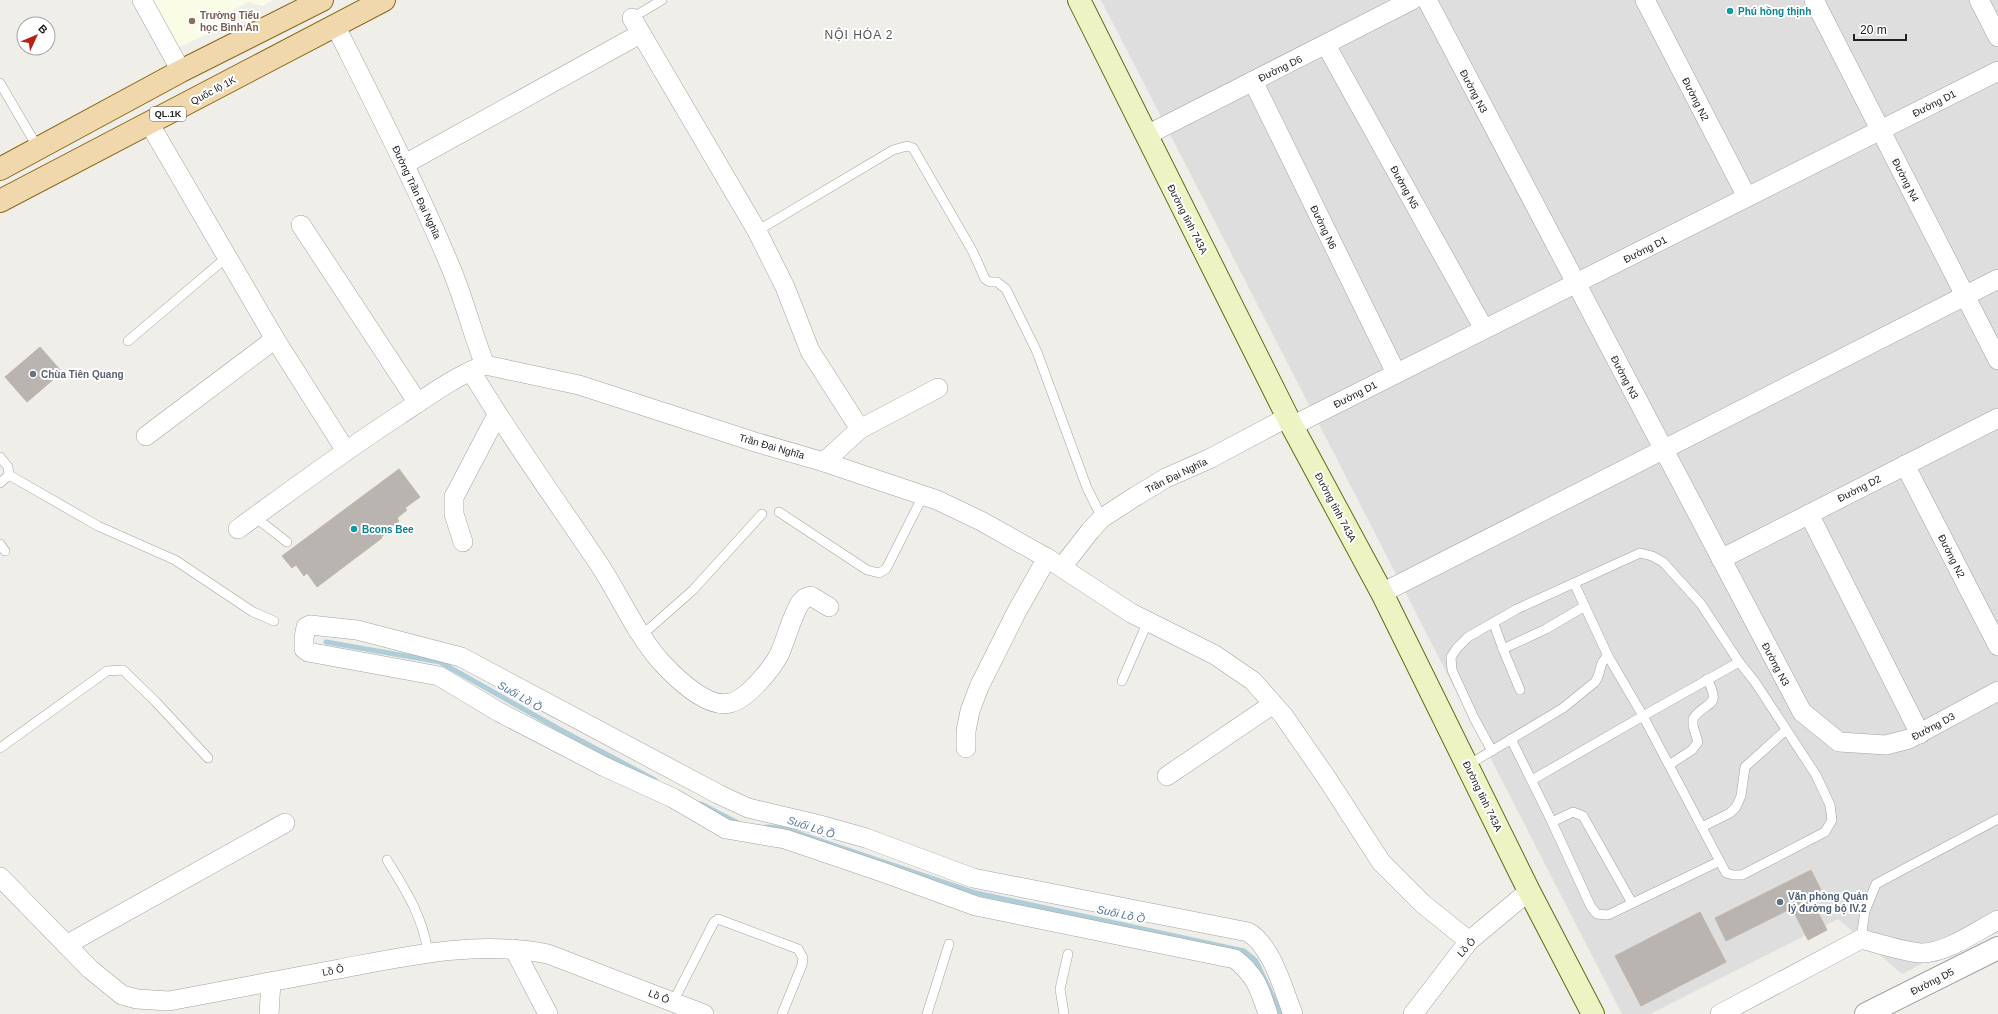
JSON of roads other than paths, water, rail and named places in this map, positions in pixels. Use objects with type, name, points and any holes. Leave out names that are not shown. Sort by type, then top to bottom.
[{"type":"main road","points":[[0,169],[181,71],[322,0]]},
{"type":"main road","name":"Quốc lộ 1K","points":[[0,201],[384,0]]},
{"type":"main road","name":"Đường tỉnh 743A","points":[[1078,0],[1290,421],[1382,594],[1468,765],[1529,891],[1593,1014]]},
{"type":"street","points":[[142,0],[181,71]]},
{"type":"street","name":"Đường D6","points":[[1147,136],[1412,0]]},
{"type":"street","name":"Đường N3","points":[[1427,0],[1802,712],[1839,742]]},
{"type":"street","name":"Đường N2","points":[[1645,0],[1747,197]]},
{"type":"street","name":"Đường N4","points":[[1814,0],[1998,360]]},
{"type":"street","points":[[1978,0],[1998,37]]},
{"type":"street","name":"Đường Trần Đại Nghĩa","points":[[335,25],[405,164],[453,272],[467,310],[474,336],[478,368],[497,415],[600,566],[642,635],[662,663],[686,685],[702,697],[716,703],[729,704],[743,698],[779,655],[800,603],[805,598],[811,596],[829,607]]},
{"type":"street","points":[[405,164],[636,26],[757,231],[785,287],[810,351],[860,429]]},
{"type":"street","name":"Đường N5","points":[[1326,45],[1484,329]]},
{"type":"street","name":"Đường D1","points":[[1290,421],[1396,373],[1998,71]]},
{"type":"street","name":"Đường N6","points":[[1253,81],[1396,373]]},
{"type":"street","points":[[149,123],[275,338],[346,451]]},
{"type":"street","points":[[301,225],[418,403]]},
{"type":"street","points":[[1382,594],[1998,279]]},
{"type":"street","points":[[146,436],[275,338]]},
{"type":"street","points":[[238,529],[346,451],[418,403],[478,368]]},
{"type":"street","name":"Trần Đại Nghĩa","points":[[478,368],[579,385],[755,442],[824,462],[924,496],[981,522],[1054,563],[1090,531],[1102,518],[1166,478],[1290,421]]},
{"type":"street","points":[[824,462],[860,429],[938,388]]},
{"type":"street","points":[[463,542],[454,514],[454,497],[497,415]]},
{"type":"street","name":"Đường D2","points":[[1721,559],[1998,418]]},
{"type":"street","name":"Đường N2","points":[[1905,465],[1998,646]]},
{"type":"street","points":[[1809,514],[1920,734]]},
{"type":"street","points":[[966,748],[966,731],[970,711],[980,687],[1017,611],[1054,563],[1131,613],[1215,655],[1253,681],[1273,704],[1326,777],[1381,862],[1423,904],[1469,941]]},
{"type":"street","points":[[1268,1014],[1258,983],[1249,970],[1235,959],[976,906],[785,839],[726,829],[673,798],[620,758],[461,657],[357,630],[310,625],[306,627],[304,649],[308,652],[439,676],[499,712],[620,758],[748,808],[816,824],[866,838],[973,878],[1248,932],[1257,937],[1266,949],[1293,1014]]},
{"type":"street","name":"Đường D3","points":[[1839,742],[1886,745],[1910,739],[1998,691]]},
{"type":"street","points":[[1166,776],[1273,704]]},
{"type":"street","points":[[66,945],[285,823]]},
{"type":"street","name":"Lồ Ô","points":[[0,877],[90,969],[122,995],[150,1007],[169,1001],[428,952],[462,948],[514,950],[548,954],[704,1014]]},
{"type":"street","name":"Lồ Ô","points":[[1413,1014],[1469,941],[1529,891]]},
{"type":"street","points":[[1720,1014],[1861,939],[1920,953],[1931,953],[1957,942],[1998,920]]},
{"type":"street","name":"Đường D5","points":[[1866,1014],[1998,948]]},
{"type":"street","points":[[514,950],[548,1014]]},
{"type":"street","points":[[269,1014],[271,982]]},
{"type":"lane","points":[[636,26],[662,0]]},
{"type":"lane","points":[[0,83],[38,148]]},
{"type":"lane","points":[[757,231],[893,150],[907,146],[913,148],[973,252],[985,279],[990,282],[997,282],[1006,289],[1040,359],[1087,488],[1102,518]]},
{"type":"lane","points":[[128,341],[228,257]]},
{"type":"lane","points":[[0,457],[8,467],[9,476]]},
{"type":"lane","points":[[0,483],[9,476]]},
{"type":"lane","points":[[9,476],[98,526],[175,560],[253,612],[274,621]]},
{"type":"lane","points":[[779,512],[867,570],[879,573],[886,569],[924,496]]},
{"type":"lane","points":[[642,635],[693,590],[762,514]]},
{"type":"lane","points":[[255,517],[287,542]]},
{"type":"lane","points":[[1492,751],[1474,718],[1452,670],[1451,657],[1468,637],[1494,624],[1517,609],[1574,583],[1640,553],[1652,556],[1663,562],[1701,604],[1816,775],[1830,805],[1832,820],[1825,832],[1742,875],[1726,873],[1643,716],[1608,656],[1574,583]]},
{"type":"lane","points":[[1503,649],[1546,628],[1585,606]]},
{"type":"lane","points":[[1122,681],[1148,621]]},
{"type":"lane","points":[[1494,624],[1520,690]]},
{"type":"lane","points":[[1468,765],[1563,708],[1595,682],[1598,678],[1601,662],[1608,656]]},
{"type":"lane","points":[[1532,780],[1707,679],[1740,662]]},
{"type":"lane","points":[[0,748],[107,671],[123,670],[156,702],[208,758]]},
{"type":"lane","points":[[1669,765],[1692,750],[1698,742],[1693,726],[1693,719],[1708,706],[1714,696],[1714,692],[1707,679]]},
{"type":"lane","points":[[1702,827],[1730,813],[1736,807],[1741,796],[1746,767],[1786,730]]},
{"type":"lane","points":[[1511,739],[1532,780],[1591,907],[1597,914],[1608,915],[1720,861]]},
{"type":"lane","points":[[1552,822],[1573,812],[1583,816],[1632,903]]},
{"type":"lane","points":[[1861,939],[1865,911],[1876,884],[1998,819]]},
{"type":"lane","points":[[387,860],[414,905],[425,931],[428,952]]},
{"type":"lane","points":[[673,1002],[714,922],[718,919],[798,949],[803,958],[802,966],[782,1014]]},
{"type":"lane","points":[[927,1014],[949,944]]},
{"type":"lane","points":[[1064,1014],[1060,989],[1068,954]]},
{"type":"waterway","name":"Suối Lồ Ồ","points":[[326,642],[440,662],[559,729],[655,780]]},
{"type":"waterway","name":"Suối Lồ Ồ","points":[[701,804],[738,823]]},
{"type":"waterway","name":"Suối Lồ Ồ","points":[[766,827],[783,828],[976,893],[1244,951],[1256,961],[1281,1014]]},
{"type":"place","name":"Phú hồng thịnh","points":[[1730,11]]},
{"type":"place","name":"Trường Tiểu học Bình An","points":[[192,21]]},
{"type":"place","name":"Chùa Tiên Quang","points":[[33,374]]},
{"type":"place","name":"Bcons Bee","points":[[354,529]]},
{"type":"place","name":"Văn phòng Quản lý đường bộ IV.2","points":[[1780,902]]},
{"type":"district","name":"NỘI HÓA 2","points":[[859,35]]}]
